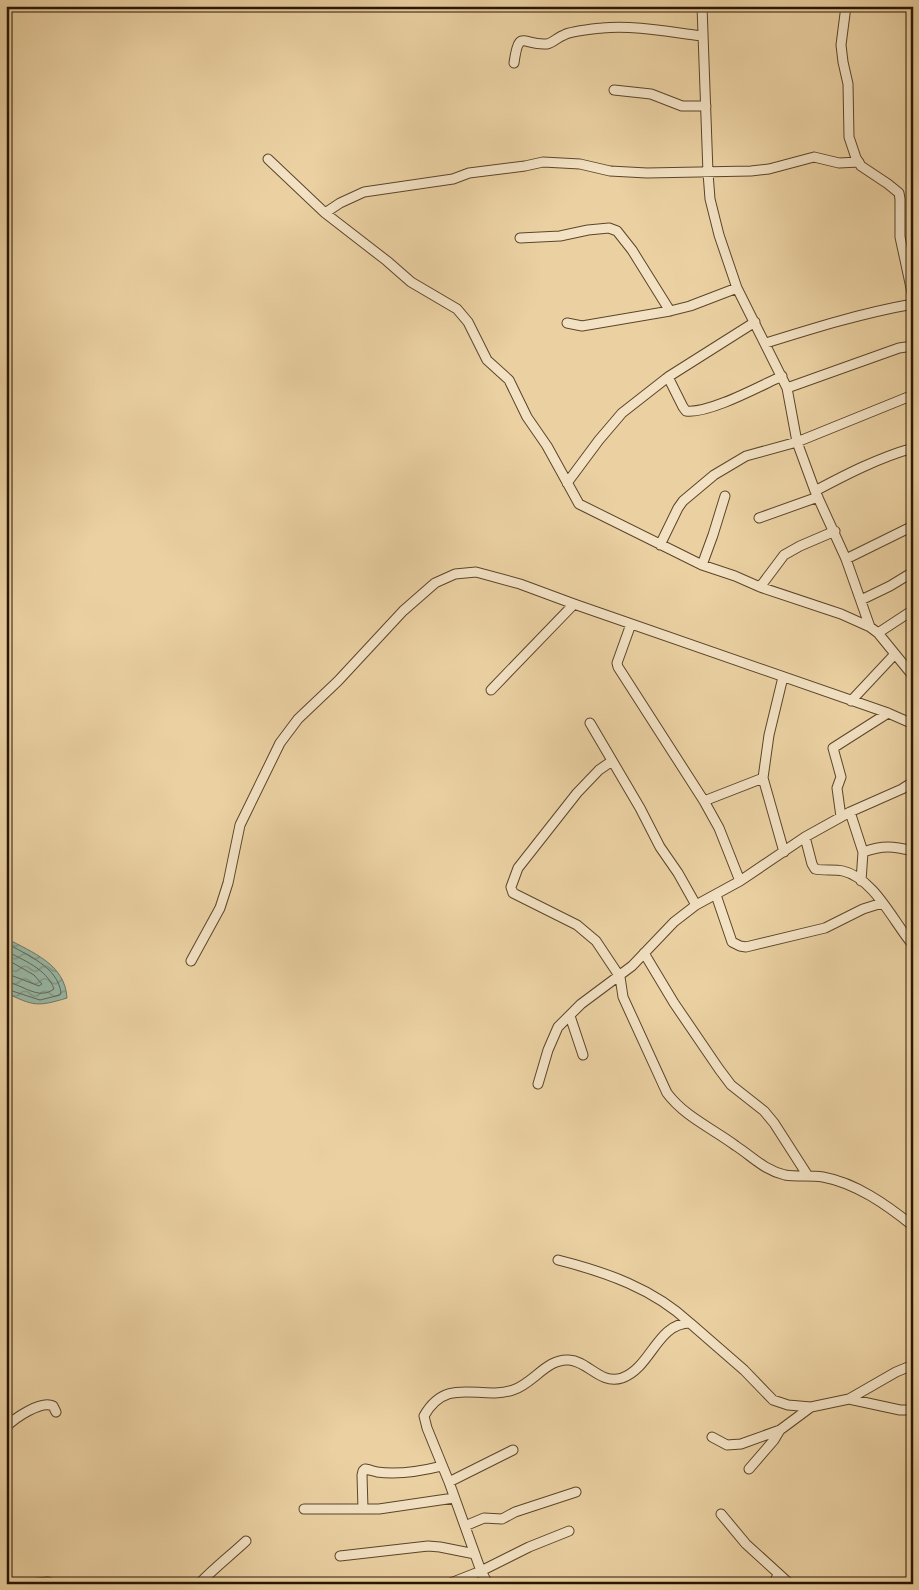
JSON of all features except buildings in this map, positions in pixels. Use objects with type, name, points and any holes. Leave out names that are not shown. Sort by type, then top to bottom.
[{"type":"street","points":[[702,6],[710,199],[719,235],[737,288],[787,388],[797,442],[816,494],[846,559],[870,627]]},
{"type":"street","points":[[846,6],[841,45],[842,62],[848,84],[849,137],[858,162],[899,194],[900,237],[913,297]]},
{"type":"street","points":[[514,63],[519,42],[549,44],[570,33],[602,28],[632,28],[702,36]]},
{"type":"street","points":[[614,90],[651,94],[682,106],[706,106]]},
{"type":"street","points":[[325,213],[340,203],[364,192],[454,180],[469,173],[543,162],[580,164],[610,171],[647,173],[769,169],[814,157],[839,163],[858,162]]},
{"type":"street","points":[[268,159],[325,213],[411,282],[457,309],[468,322],[486,360],[510,380],[527,417],[547,446],[579,504],[702,565],[870,627],[878,633],[913,676]]},
{"type":"street","points":[[520,238],[560,236],[609,228],[617,231],[632,250],[670,311]]},
{"type":"street","points":[[567,323],[582,326],[670,311],[690,306],[737,288]]},
{"type":"street","points":[[766,343],[873,311],[913,304]]},
{"type":"street","points":[[567,483],[622,413],[668,377],[755,322]]},
{"type":"street","points":[[787,388],[900,348],[913,346]]},
{"type":"street","points":[[668,377],[683,407],[686,411],[692,412],[720,404],[782,376]]},
{"type":"street","points":[[660,545],[683,501],[714,475],[746,456],[797,442],[913,395]]},
{"type":"street","points":[[759,518],[816,494],[851,472],[891,454],[913,448]]},
{"type":"street","points":[[702,565],[725,496]]},
{"type":"street","points":[[846,559],[913,526]]},
{"type":"street","points":[[760,587],[772,568],[784,555],[834,531]]},
{"type":"street","points":[[191,961],[220,908],[228,883],[240,825],[280,743],[298,719],[338,681],[403,611],[435,583],[456,574],[476,572],[520,584],[888,713],[913,724]]},
{"type":"street","points":[[861,600],[913,572]]},
{"type":"street","points":[[491,690],[574,604]]},
{"type":"street","points":[[878,633],[913,610]]},
{"type":"street","points":[[630,624],[617,663],[618,667],[704,801],[719,828],[740,882]]},
{"type":"street","points":[[851,701],[895,654]]},
{"type":"street","points":[[783,677],[769,735],[763,778],[784,852]]},
{"type":"street","points":[[842,817],[837,788],[841,777],[833,748],[888,713]]},
{"type":"street","points":[[590,723],[640,808],[660,847],[696,904]]},
{"type":"street","points":[[612,761],[598,770],[577,793],[518,868],[511,887],[512,893],[577,925],[596,941],[620,976],[623,997],[667,1093],[677,1106],[736,1146],[763,1167],[785,1175],[823,1177],[848,1185],[872,1197],[913,1226]]},
{"type":"street","points":[[704,801],[763,778]]},
{"type":"street","points":[[538,1084],[558,1027],[581,1004],[620,976],[674,922],[696,904],[740,882],[805,837],[850,812],[902,789],[913,782]]},
{"type":"street","points":[[850,812],[863,852],[861,880]]},
{"type":"street","points":[[805,837],[815,869],[844,871],[861,880],[882,902],[913,945]]},
{"type":"street","points":[[863,852],[887,846],[913,851]]},
{"type":"street","points":[[716,895],[732,942],[740,946],[825,928],[863,909],[882,902]]},
{"type":"street","points":[[644,953],[674,1003],[719,1069],[731,1085],[774,1122],[808,1176]]},
{"type":"street","points":[[570,1016],[583,1055]]},
{"type":"street","points":[[558,1260],[592,1268],[660,1298],[744,1370],[773,1400],[811,1407],[849,1399],[913,1364]]},
{"type":"street","points":[[488,1584],[481,1572],[449,1482],[427,1428],[424,1416],[429,1408],[440,1398],[451,1393],[514,1390],[556,1363],[567,1360],[575,1361],[600,1376],[610,1379],[621,1379],[647,1359],[672,1327],[682,1323],[690,1323]]},
{"type":"street","points":[[849,1399],[900,1410],[913,1410]]},
{"type":"street","points":[[6,1427],[20,1415],[45,1405],[53,1406],[56,1412]]},
{"type":"street","points":[[712,1437],[727,1445],[740,1444],[780,1430],[811,1407]]},
{"type":"street","points":[[749,1469],[774,1440],[780,1430]]},
{"type":"street","points":[[449,1482],[514,1450]]},
{"type":"street","points":[[363,1509],[362,1475],[366,1469],[378,1472],[407,1472],[424,1471],[442,1466]]},
{"type":"street","points":[[465,1526],[484,1518],[502,1519],[515,1512],[576,1492]]},
{"type":"street","points":[[304,1509],[363,1509],[404,1506],[454,1498]]},
{"type":"street","points":[[721,1514],[746,1544],[790,1584]]},
{"type":"street","points":[[448,1584],[481,1572],[530,1547],[569,1531]]},
{"type":"street","points":[[199,1584],[213,1569],[222,1564],[246,1541]]},
{"type":"street","points":[[340,1556],[428,1546],[475,1554]]},
{"type":"street","points":[[774,1584],[778,1574]]},
{"type":"street","points":[[30,1584],[48,1582],[53,1584]]},
{"type":"water","points":[[6,938],[37,955],[54,968],[65,986],[67,998],[36,1004],[23,1001],[6,993]]}]
